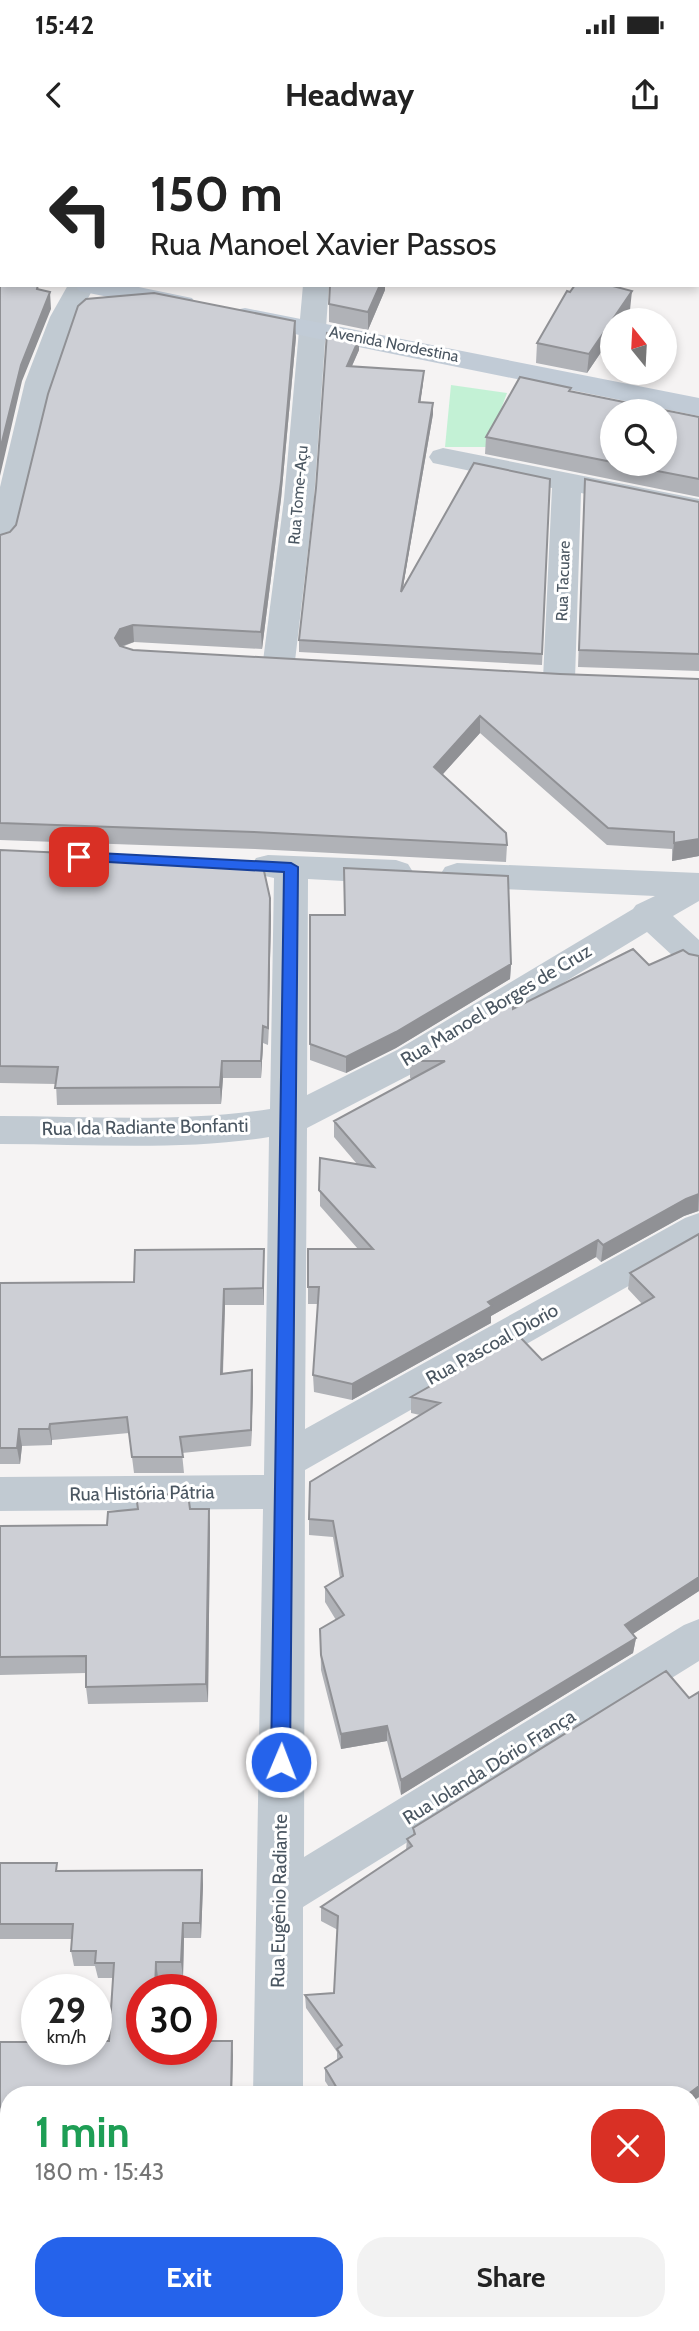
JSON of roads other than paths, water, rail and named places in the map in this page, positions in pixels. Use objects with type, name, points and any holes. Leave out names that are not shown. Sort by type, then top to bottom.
[{"type":"main road","name":"Avenida Nordestina","points":[[98,287],[699,407]]},
{"type":"street","points":[[0,541],[26,445],[39,382],[64,317],[81,287]]},
{"type":"street","name":"Rua Tome-Açu","points":[[280,662],[299,499],[316,287]]},
{"type":"street","points":[[443,457],[699,508]]},
{"type":"street","name":"Rua Tacuare","points":[[560,679],[566,483]]},
{"type":"street","points":[[236,865],[697,886]]},
{"type":"street","name":"Rua Eugênio Radiante","points":[[278,2086],[291,867]]},
{"type":"street","name":"Rua Manoel Borges de Cruz","points":[[290,1120],[410,1059],[648,913],[697,886]]},
{"type":"street","points":[[648,913],[699,960]]},
{"type":"street","name":"Rua Ida Radiante Bonfanti","points":[[0,1130],[240,1128],[290,1120]]},
{"type":"street","name":"Rua Pascoal Diorio","points":[[284,1476],[699,1228]]},
{"type":"street","name":"Rua História Pátria","points":[[0,1494],[284,1476]]},
{"type":"street","name":"Rua Iolanda Dório França","points":[[279,1897],[699,1638]]}]
